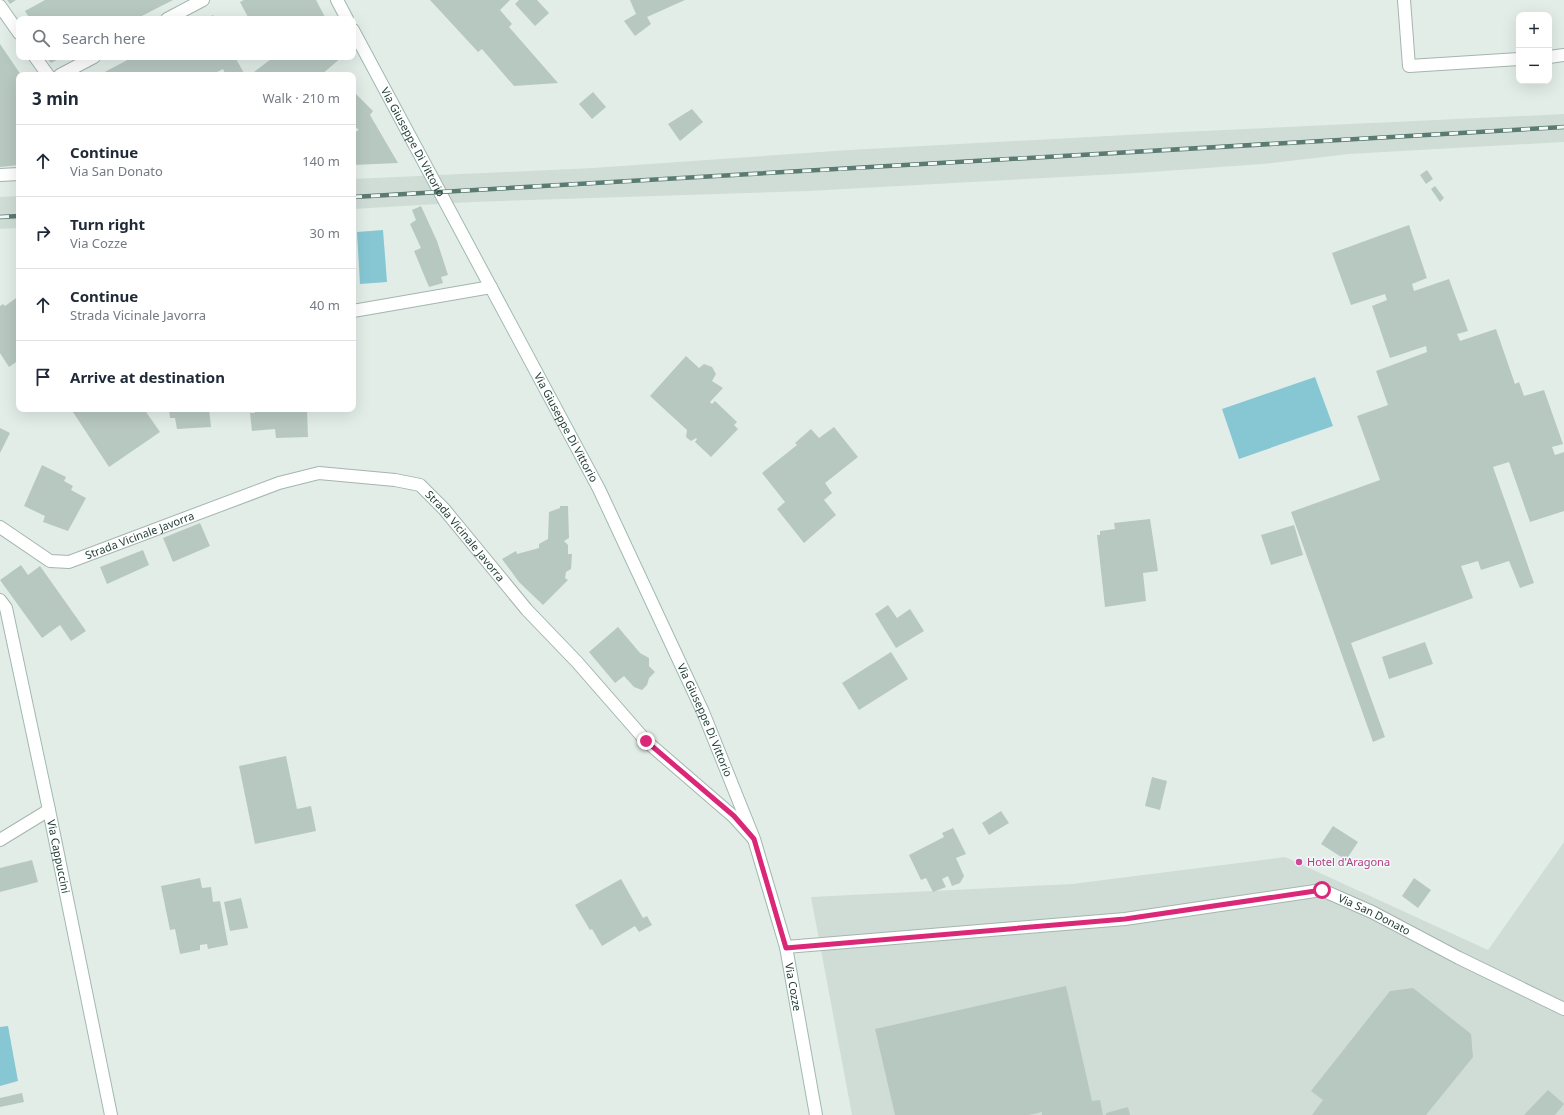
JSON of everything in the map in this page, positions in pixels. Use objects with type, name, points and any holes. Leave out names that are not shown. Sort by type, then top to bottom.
[{"type":"street","points":[[173,16],[203,0]]},
{"type":"street","points":[[337,0],[345,16]]},
{"type":"street","points":[[1404,0],[1409,66],[1516,58]]},
{"type":"street","points":[[0,6],[16,30]]},
{"type":"street","name":"Via Giuseppe Di Vittorio","points":[[356,36],[598,489],[703,712],[754,839]]},
{"type":"street","points":[[1552,56],[1564,56]]},
{"type":"street","points":[[37,60],[46,72]]},
{"type":"street","points":[[66,72],[88,60]]},
{"type":"street","points":[[0,175],[16,174]]},
{"type":"street","points":[[356,310],[491,287]]},
{"type":"street","name":"Strada Vicinale Javorra","points":[[0,526],[50,561],[69,562],[279,483],[319,473],[395,480],[420,485],[444,509],[527,610],[577,662],[646,741],[734,816],[754,839]]},
{"type":"street","name":"Via Cappuccini","points":[[0,600],[6,608],[111,1115]]},
{"type":"street","points":[[0,840],[49,810]]},
{"type":"street","name":"Via Cozze","points":[[754,839],[786,948],[816,1115]]},
{"type":"street","name":"Via San Donato","points":[[786,948],[1125,919],[1322,890],[1372,912],[1459,958],[1564,1009]]},
{"type":"shaded area","points":[[1564,114],[1564,142],[1349,154],[1263,164],[1137,173],[808,191],[472,202],[356,209],[356,179],[593,168],[849,150],[1181,132]]},
{"type":"shaded area","points":[[16,196],[16,228],[0,229],[0,197]]},
{"type":"shaded area","points":[[1564,842],[1564,1115],[852,1115],[811,897],[1072,884],[1285,857],[1488,950]]},
{"type":"water","points":[[383,230],[387,282],[360,284],[357,232]]},
{"type":"water","points":[[1315,377],[1333,426],[1239,459],[1222,409]]},
{"type":"water","points":[[8,1026],[18,1081],[0,1086],[0,1027]]},
{"type":"building","points":[[7,0],[16,0],[10,4]]},
{"type":"building","points":[[45,0],[173,0],[142,16],[28,16],[25,11]]},
{"type":"building","points":[[244,0],[316,0],[324,16],[247,16],[240,2]]},
{"type":"building","points":[[430,0],[510,0],[500,10],[512,24],[509,27],[558,83],[514,86],[482,49],[478,52]]},
{"type":"building","points":[[519,0],[537,0],[549,13],[535,26],[515,4]]},
{"type":"building","points":[[630,0],[685,0],[647,17],[651,24],[635,36],[624,21],[636,14]]},
{"type":"building","points":[[0,44],[19,72],[16,72],[16,165],[0,167]]},
{"type":"building","points":[[48,60],[56,60],[51,63]]},
{"type":"building","points":[[127,60],[237,60],[243,72],[224,72],[223,69],[217,72],[105,72]]},
{"type":"building","points":[[270,60],[338,60],[324,72],[254,72]]},
{"type":"building","points":[[593,92],[606,107],[592,119],[579,104]]},
{"type":"building","points":[[356,94],[373,111],[370,115],[398,163],[356,165],[356,132],[359,130],[356,128]]},
{"type":"building","points":[[692,109],[703,122],[680,141],[668,124]]},
{"type":"building","points":[[1427,170],[1433,179],[1426,184],[1420,175]]},
{"type":"building","points":[[1435,186],[1444,198],[1440,202],[1431,189]]},
{"type":"building","points":[[421,206],[437,241],[448,275],[441,277],[443,283],[429,287],[414,251],[421,248],[410,224],[416,220],[412,210]]},
{"type":"building","points":[[1409,225],[1427,278],[1412,284],[1414,291],[1449,279],[1468,331],[1457,334],[1460,341],[1496,329],[1515,384],[1519,382],[1524,396],[1544,390],[1563,444],[1552,447],[1555,455],[1564,452],[1564,511],[1530,522],[1509,462],[1493,467],[1534,583],[1520,588],[1509,561],[1481,570],[1478,561],[1461,566],[1473,598],[1351,643],[1385,737],[1373,742],[1291,512],[1380,480],[1357,416],[1388,405],[1376,371],[1427,352],[1426,346],[1390,358],[1372,306],[1387,300],[1385,294],[1351,305],[1332,253]]},
{"type":"building","points":[[16,298],[16,362],[9,367],[0,353],[0,306],[3,304],[5,306]]},
{"type":"building","points":[[686,356],[699,368],[704,364],[712,367],[716,374],[712,381],[723,388],[710,402],[712,404],[715,401],[737,422],[734,425],[738,429],[711,457],[695,442],[697,439],[696,438],[691,441],[686,437],[687,430],[650,396]]},
{"type":"building","points":[[73,412],[146,412],[160,432],[109,467]]},
{"type":"building","points":[[169,412],[209,412],[211,427],[177,429],[175,418],[170,418]]},
{"type":"building","points":[[307,412],[308,437],[276,438],[275,429],[252,431],[250,413]]},
{"type":"building","points":[[834,427],[858,457],[825,483],[832,493],[824,500],[836,515],[804,543],[777,509],[785,502],[762,473],[797,445],[795,443],[811,429],[819,438]]},
{"type":"building","points":[[0,428],[10,433],[0,453]]},
{"type":"building","points":[[42,465],[66,477],[64,481],[73,486],[71,490],[86,498],[68,531],[43,522],[45,516],[24,506]]},
{"type":"building","points":[[560,506],[568,506],[569,538],[564,541],[568,545],[568,554],[572,554],[571,569],[566,572],[565,578],[568,580],[543,605],[519,582],[502,559],[516,551],[517,554],[539,548],[539,544],[548,539],[549,512],[560,508]]},
{"type":"building","points":[[1150,519],[1158,571],[1143,573],[1146,601],[1105,607],[1097,535],[1100,535],[1100,531],[1115,529],[1114,523]]},
{"type":"building","points":[[200,523],[210,546],[173,562],[163,538]]},
{"type":"building","points":[[1294,525],[1303,555],[1271,565],[1261,535]]},
{"type":"building","points":[[143,550],[149,565],[107,584],[100,567]]},
{"type":"building","points":[[21,565],[28,575],[40,566],[86,631],[71,641],[60,625],[42,638],[0,580]]},
{"type":"building","points":[[888,605],[897,618],[910,609],[924,631],[896,648],[875,614]]},
{"type":"building","points":[[618,627],[640,653],[649,658],[649,666],[655,672],[649,678],[647,685],[642,690],[634,687],[624,676],[615,683],[589,652]]},
{"type":"building","points":[[1425,642],[1433,664],[1389,679],[1382,657]]},
{"type":"building","points":[[891,652],[908,679],[859,710],[842,683]]},
{"type":"building","points":[[286,756],[297,809],[311,806],[316,831],[255,844],[239,766]]},
{"type":"building","points":[[1152,777],[1167,781],[1160,810],[1145,806]]},
{"type":"building","points":[[1001,811],[1009,823],[989,835],[982,823]]},
{"type":"building","points":[[1333,826],[1358,842],[1346,860],[1321,844]]},
{"type":"building","points":[[953,828],[966,854],[956,858],[964,876],[960,883],[952,886],[948,876],[942,879],[946,887],[933,892],[926,878],[921,880],[909,855],[944,837],[942,833]]},
{"type":"building","points":[[32,860],[38,882],[0,892],[0,868]]},
{"type":"building","points":[[200,878],[202,888],[211,887],[213,902],[220,901],[228,945],[208,949],[207,944],[200,945],[200,950],[180,954],[175,929],[170,930],[161,886]]},
{"type":"building","points":[[1414,878],[1431,890],[1418,908],[1402,896]]},
{"type":"building","points":[[621,879],[643,918],[647,916],[652,925],[639,932],[635,926],[602,946],[592,929],[590,930],[575,905]]},
{"type":"building","points":[[241,898],[248,928],[230,931],[224,902]]},
{"type":"building","points":[[1066,986],[1092,1101],[1100,1100],[1103,1115],[1042,1115],[1042,1112],[1029,1115],[895,1115],[875,1029]]},
{"type":"building","points":[[1413,988],[1471,1034],[1473,1057],[1426,1115],[1312,1115],[1323,1100],[1311,1091],[1390,991]]},
{"type":"building","points":[[1548,1090],[1564,1104],[1555,1115],[1524,1115]]},
{"type":"building","points":[[22,1093],[24,1102],[0,1107],[0,1098]]},
{"type":"building","points":[[1128,1107],[1130,1115],[1106,1115],[1106,1113]]},
{"type":"railway","points":[[356,197],[1564,127]]},
{"type":"railway","points":[[0,217],[16,216]]},
{"type":"place","name":"Hotel d'Aragona","points":[[1299,862]]},
{"type":"route","points":[[646,741],[734,816],[754,839],[786,948],[1125,919],[1322,890]]}]
